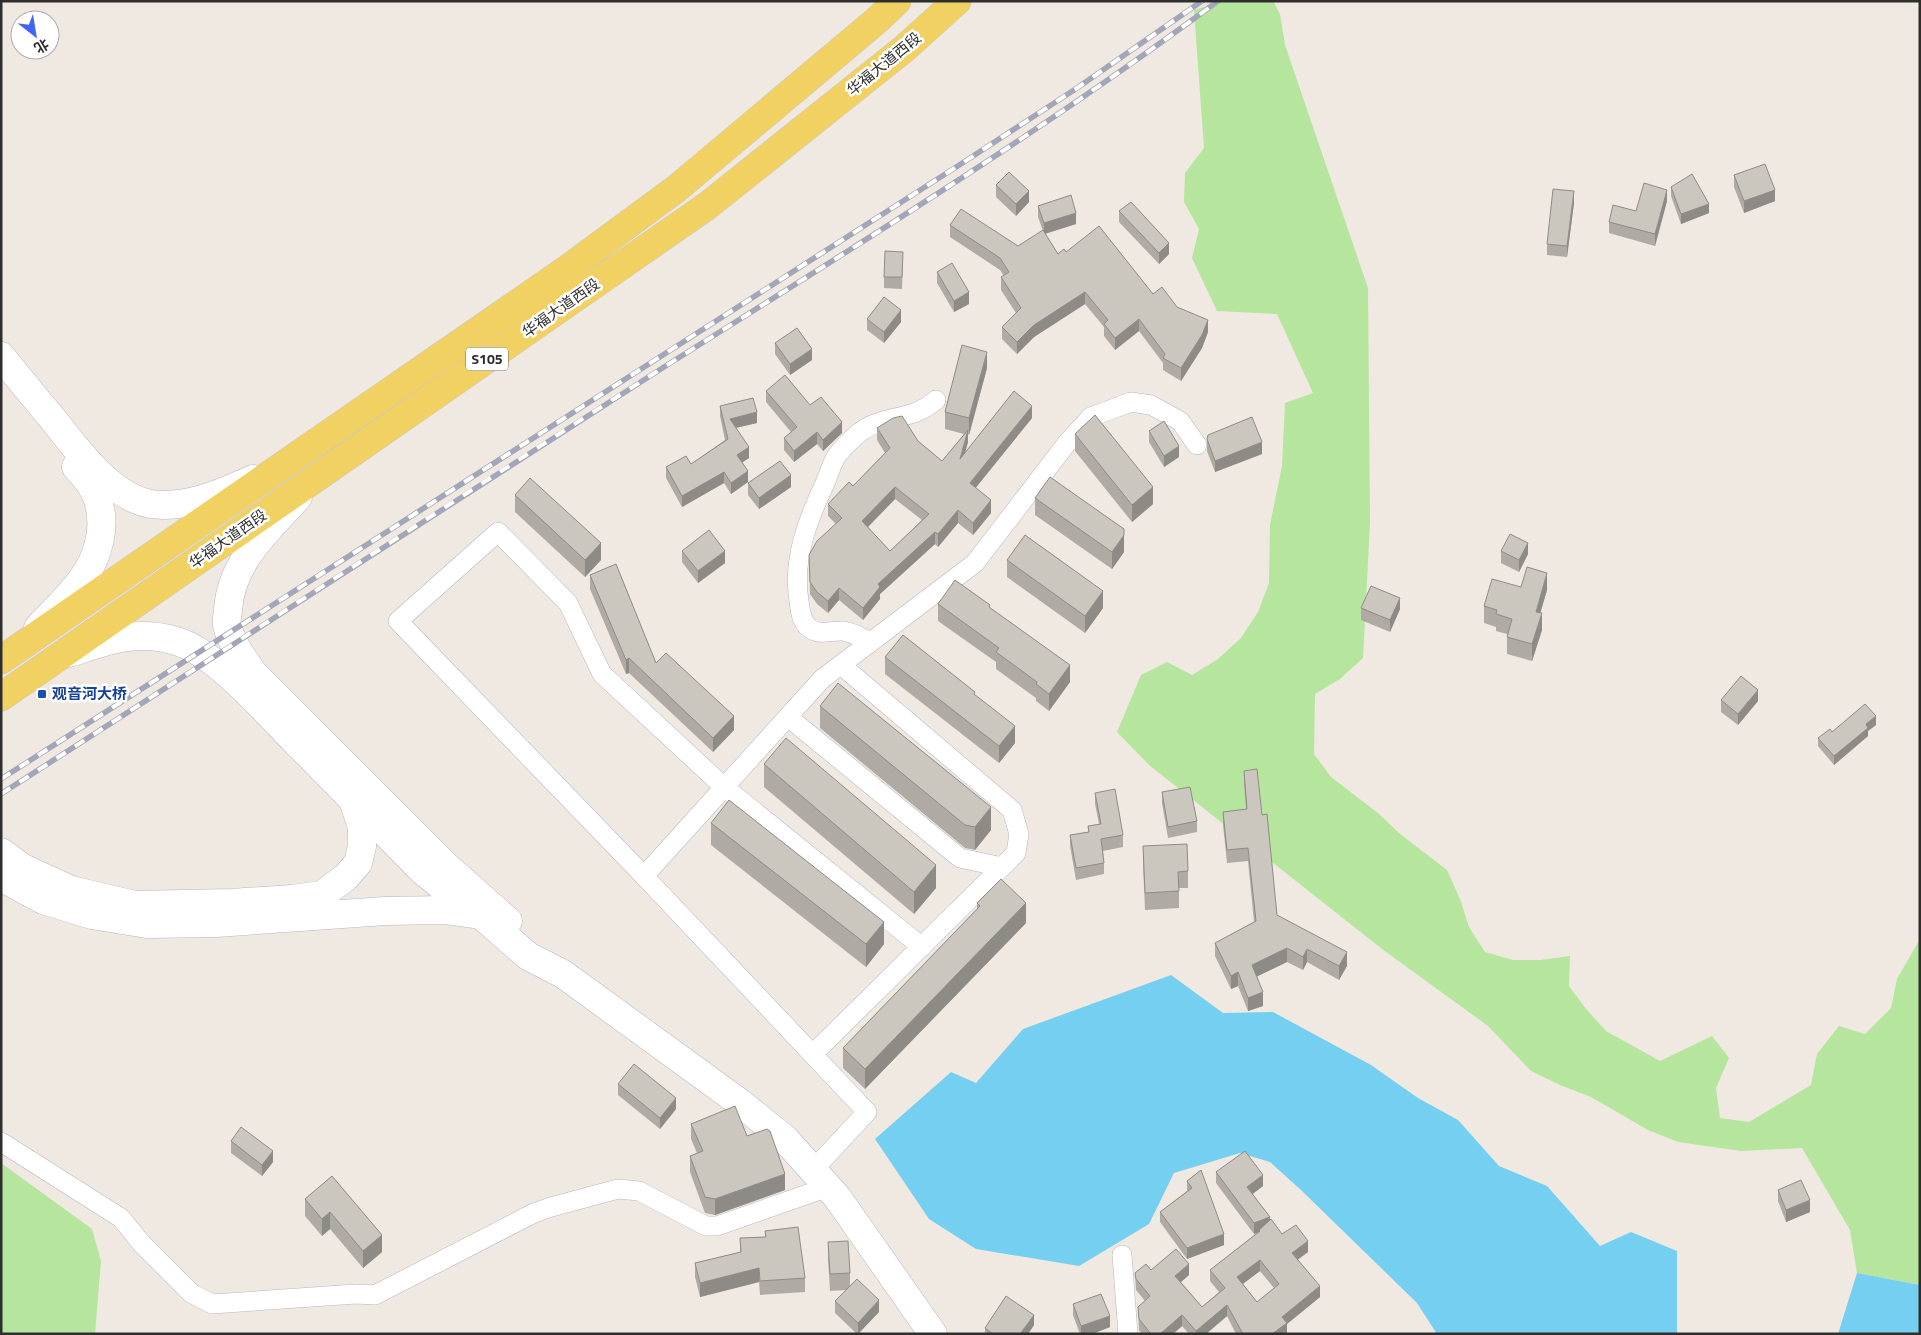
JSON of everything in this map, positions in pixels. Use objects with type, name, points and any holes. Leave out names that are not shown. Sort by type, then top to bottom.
[{"type":"main road","name":"华福大道西段","points":[[12,652],[566,270],[676,188],[876,21],[897,1]]},
{"type":"main road","name":"华福大道西段","points":[[1,697],[707,206],[905,48],[957,1]]},
{"type":"main road","points":[[1,356],[91,466],[110,483],[129,495],[150,504],[196,501],[233,488],[275,469]]},
{"type":"main road","points":[[1,381],[85,476],[96,495],[102,521],[100,543],[94,560],[80,582],[12,652]]},
{"type":"main road","points":[[317,477],[254,545],[238,571],[229,594],[227,624],[237,648],[253,673],[446,866],[563,974],[739,1102],[785,1139],[820,1178],[882,1260],[933,1334]]},
{"type":"main road","points":[[60,655],[123,637],[152,636],[178,641],[204,655],[241,686],[424,872],[480,915],[528,956],[563,974]]},
{"type":"main road","points":[[1,852],[23,868],[71,890],[135,905],[231,903],[322,895],[346,877],[358,863],[362,846],[362,827],[352,799]]},
{"type":"main road","points":[[1,877],[43,900],[92,915],[147,924],[216,923],[385,911],[444,910],[480,915]]},
{"type":"street","points":[[871,642],[843,631],[817,633],[808,627],[803,620],[796,586],[801,543],[813,508],[836,456],[852,439],[863,430],[875,424],[915,414],[927,408],[936,400]]},
{"type":"street","points":[[644,876],[822,679],[975,563],[1067,443],[1091,417],[1131,402],[1151,405],[1180,421],[1197,445]]},
{"type":"street","points":[[1,1142],[121,1218],[142,1244],[191,1293],[212,1304],[356,1294],[375,1295],[534,1214],[551,1207],[618,1189],[640,1191],[706,1226],[717,1226],[820,1178],[867,1112],[644,876],[398,621],[498,532],[568,604],[602,674],[724,787],[922,946]]},
{"type":"street","points":[[813,1054],[1016,853],[1019,834],[1012,810],[841,665]]},
{"type":"street","points":[[788,717],[960,858],[1002,867]]},
{"type":"street","points":[[1122,1255],[1128,1334]]},
{"type":"green space","points":[[1223,1],[1273,1],[1280,14],[1285,45],[1368,288],[1370,523],[1363,658],[1340,679],[1315,694],[1314,754],[1331,777],[1447,870],[1460,899],[1469,927],[1485,952],[1513,960],[1541,960],[1570,956],[1569,986],[1586,1009],[1606,1031],[1660,1061],[1712,1036],[1729,1058],[1716,1088],[1720,1118],[1749,1122],[1811,1085],[1817,1054],[1839,1026],[1865,1034],[1891,1008],[1897,979],[1920,939],[1920,1285],[1857,1273],[1850,1230],[1802,1148],[1741,1151],[1678,1142],[1648,1130],[1591,1097],[1531,1071],[1488,1026],[1382,949],[1149,765],[1117,732],[1141,675],[1167,662],[1192,675],[1218,659],[1241,638],[1258,612],[1269,583],[1270,525],[1282,466],[1285,403],[1313,393],[1277,314],[1217,311],[1192,258],[1199,229],[1184,202],[1185,173],[1204,148],[1194,10]]},
{"type":"green space","points":[[1,1163],[92,1229],[101,1261],[95,1334],[1,1334]]},
{"type":"water","points":[[1171,975],[1223,1013],[1273,1012],[1371,1065],[1418,1098],[1458,1120],[1499,1166],[1547,1186],[1600,1246],[1631,1232],[1677,1251],[1677,1334],[1437,1334],[1417,1303],[1301,1190],[1270,1162],[1240,1153],[1174,1173],[1149,1224],[1079,1266],[976,1249],[929,1219],[875,1139],[951,1072],[976,1083],[1023,1029]]},
{"type":"water","points":[[1857,1273],[1920,1285],[1920,1334],[1838,1334]]},
{"type":"building","points":[[1765,164],[1775,190],[1744,201],[1734,175]]},
{"type":"building","points":[[1009,172],[1029,191],[1016,204],[996,185]]},
{"type":"building","points":[[1692,174],[1709,204],[1681,214],[1671,187]]},
{"type":"building","points":[[1644,183],[1667,190],[1655,234],[1609,222],[1613,205],[1636,211]]},
{"type":"building","points":[[1553,189],[1574,191],[1567,246],[1547,244]]},
{"type":"building","points":[[1071,195],[1076,213],[1044,223],[1038,206]]},
{"type":"building","points":[[1131,202],[1169,243],[1159,253],[1119,211]]},
{"type":"building","points":[[961,209],[1018,246],[1043,230],[1058,254],[1064,249],[1066,252],[1099,226],[1153,294],[1162,287],[1177,307],[1208,320],[1202,335],[1181,368],[1163,358],[1165,354],[1139,319],[1115,338],[1104,324],[1108,320],[1085,292],[1034,325],[1017,342],[1002,327],[1021,308],[1001,277],[1009,272],[1000,258],[950,225]]},
{"type":"building","points":[[885,251],[903,252],[902,277],[884,277]]},
{"type":"building","points":[[952,263],[969,292],[954,301],[937,272]]},
{"type":"building","points":[[884,297],[901,310],[884,332],[867,319]]},
{"type":"building","points":[[797,328],[812,349],[790,364],[775,343]]},
{"type":"building","points":[[962,345],[987,352],[969,418],[945,412]]},
{"type":"building","points":[[785,375],[810,405],[821,397],[842,422],[823,440],[817,432],[794,451],[784,438],[797,427],[766,391]]},
{"type":"building","points":[[1014,391],[1032,406],[970,483],[991,500],[973,523],[958,510],[938,534],[935,532],[878,584],[880,587],[863,608],[839,588],[828,601],[817,592],[810,582],[809,555],[817,541],[842,518],[828,504],[849,482],[853,486],[890,448],[877,428],[893,418],[902,416],[918,441],[942,461],[968,430],[960,459]],"holes":[[[895,487],[929,514],[890,551],[862,521]]]},
{"type":"building","points":[[753,398],[757,412],[730,419],[749,447],[737,455],[748,471],[731,483],[724,472],[682,496],[666,467],[686,456],[691,464],[728,439],[720,406]]},
{"type":"building","points":[[1095,415],[1153,487],[1132,505],[1075,434]]},
{"type":"building","points":[[1252,417],[1262,442],[1215,461],[1207,439],[1208,435]]},
{"type":"building","points":[[1164,421],[1179,446],[1164,456],[1149,431]]},
{"type":"building","points":[[780,461],[791,475],[759,498],[748,483]]},
{"type":"building","points":[[1050,477],[1124,529],[1124,535],[1112,552],[1035,498]]},
{"type":"building","points":[[530,478],[601,543],[585,560],[515,495]]},
{"type":"building","points":[[709,530],[725,551],[698,571],[682,551]]},
{"type":"building","points":[[1510,534],[1528,543],[1519,560],[1501,551]]},
{"type":"building","points":[[1025,535],[1103,591],[1085,616],[1007,560]]},
{"type":"building","points":[[616,564],[656,663],[666,653],[734,716],[713,738],[629,658],[626,660],[590,575]]},
{"type":"building","points":[[1527,567],[1547,573],[1536,612],[1542,613],[1532,644],[1507,637],[1512,619],[1496,614],[1497,610],[1484,606],[1492,579],[1521,587]]},
{"type":"building","points":[[955,580],[990,605],[989,607],[1070,665],[1049,694],[1036,684],[1037,682],[996,652],[999,648],[938,604]]},
{"type":"building","points":[[1371,586],[1400,598],[1390,620],[1361,608]]},
{"type":"building","points":[[903,635],[1015,726],[999,746],[885,657]]},
{"type":"building","points":[[1741,676],[1758,690],[1738,714],[1721,700]]},
{"type":"building","points":[[838,683],[991,807],[975,827],[965,825],[820,706]]},
{"type":"building","points":[[1865,704],[1876,716],[1866,724],[1868,728],[1834,756],[1818,738],[1830,729],[1832,732]]},
{"type":"building","points":[[786,738],[936,865],[914,892],[764,764]]},
{"type":"building","points":[[1257,769],[1262,815],[1267,814],[1277,915],[1347,952],[1339,966],[1307,949],[1303,957],[1287,948],[1252,965],[1263,992],[1248,998],[1238,972],[1231,976],[1215,943],[1256,921],[1248,848],[1227,850],[1223,812],[1247,809],[1244,771]]},
{"type":"building","points":[[1190,787],[1197,821],[1168,827],[1162,792]]},
{"type":"building","points":[[1115,789],[1123,835],[1101,839],[1104,863],[1076,868],[1070,835],[1089,832],[1088,826],[1101,824],[1095,793]]},
{"type":"building","points":[[729,800],[884,922],[866,944],[711,823]]},
{"type":"building","points":[[1187,844],[1188,871],[1178,872],[1179,891],[1145,893],[1143,846]]},
{"type":"building","points":[[1001,879],[1026,903],[865,1069],[843,1048],[980,906],[977,903]]},
{"type":"building","points":[[634,1064],[676,1098],[660,1118],[618,1084]]},
{"type":"building","points":[[735,1106],[747,1136],[767,1129],[770,1131],[785,1174],[715,1199],[705,1197],[690,1156],[703,1151],[691,1124]]},
{"type":"building","points":[[241,1127],[273,1151],[262,1165],[231,1141]]},
{"type":"building","points":[[1245,1151],[1263,1175],[1247,1187],[1270,1217],[1254,1223],[1216,1172]]},
{"type":"building","points":[[1201,1170],[1224,1234],[1187,1248],[1160,1212],[1192,1188],[1187,1181]]},
{"type":"building","points":[[332,1176],[382,1235],[363,1251],[330,1212],[322,1219],[305,1199]]},
{"type":"building","points":[[1801,1180],[1810,1200],[1786,1210],[1778,1190]]},
{"type":"building","points":[[1271,1219],[1282,1234],[1296,1225],[1308,1241],[1292,1253],[1320,1286],[1282,1317],[1287,1323],[1272,1334],[1243,1334],[1227,1305],[1196,1331],[1182,1315],[1160,1334],[1151,1334],[1139,1319],[1138,1307],[1150,1296],[1136,1279],[1135,1273],[1146,1264],[1151,1270],[1176,1249],[1189,1264],[1175,1276],[1202,1307],[1225,1288],[1210,1270]],"holes":[[[1260,1260],[1279,1284],[1257,1302],[1237,1277]]]},
{"type":"building","points":[[798,1227],[805,1278],[760,1281],[759,1268],[700,1283],[695,1263],[741,1252],[740,1238],[766,1237],[765,1231]]},
{"type":"building","points":[[848,1241],[850,1273],[830,1274],[828,1242]]},
{"type":"building","points":[[857,1279],[879,1300],[858,1323],[835,1301]]},
{"type":"building","points":[[1101,1294],[1110,1316],[1081,1326],[1073,1304]]},
{"type":"building","points":[[1006,1296],[1034,1315],[1020,1334],[993,1334],[985,1328]]},
{"type":"railway","points":[[1,779],[964,162],[1077,88],[1202,1]]},
{"type":"railway","points":[[1,794],[581,420],[1014,144],[1151,50],[1218,1]]},
{"type":"place","name":"观音河大桥","points":[[42,694]]}]
